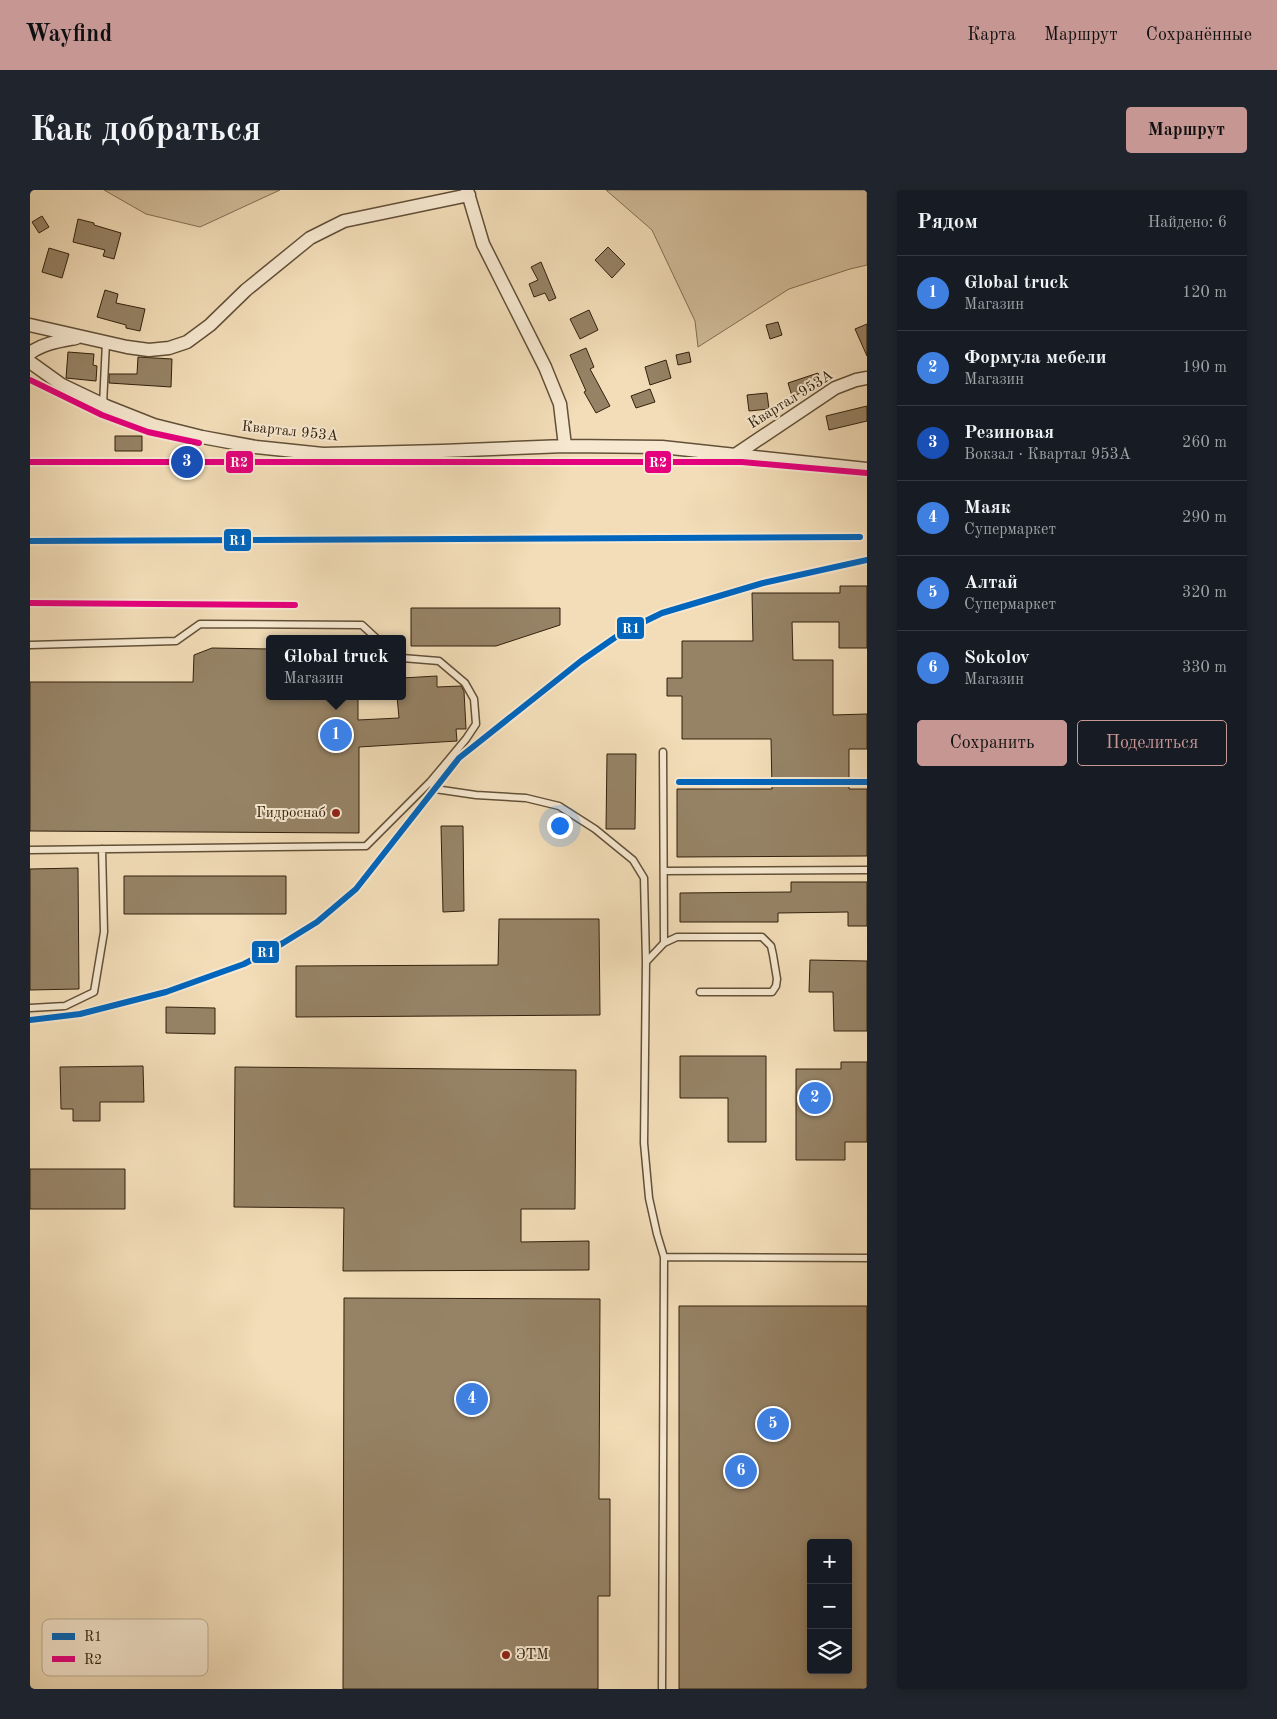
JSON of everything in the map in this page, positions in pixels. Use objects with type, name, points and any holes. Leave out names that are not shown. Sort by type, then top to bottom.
[{"type":"street","points":[[30,325],[149,350],[169,348],[187,342],[210,325],[246,290],[310,238],[344,221],[468,192],[483,244],[545,367],[560,404],[565,446]]},
{"type":"street","points":[[30,353],[36,348],[49,343],[81,337]]},
{"type":"street","name":"Квартал 953А","points":[[30,362],[62,384],[103,405],[154,425],[202,437],[256,447],[323,454],[565,446],[662,447],[867,468]]},
{"type":"street","name":"Квартал 953А","points":[[735,455],[835,388],[867,378]]},
{"type":"lane","points":[[103,405],[106,342]]},
{"type":"lane","points":[[30,645],[176,641],[200,624],[362,625],[373,635]]},
{"type":"lane","points":[[30,850],[366,846],[430,781],[466,739],[476,724],[474,699],[466,683],[439,661],[406,658]]},
{"type":"lane","points":[[663,752],[664,942]]},
{"type":"lane","points":[[430,781],[435,789],[476,795],[526,798],[559,806],[595,829],[633,860],[644,878],[646,962],[644,1143],[650,1198],[657,1234],[664,1257],[662,1689]]},
{"type":"lane","points":[[30,1008],[65,1006],[94,992],[104,932],[102,849]]},
{"type":"lane","points":[[664,871],[867,870]]},
{"type":"lane","points":[[646,962],[664,942],[678,937],[762,937],[771,946],[777,980],[772,992],[700,992]]},
{"type":"lane","points":[[664,1257],[867,1258]]},
{"type":"shaded area","points":[[104,190],[280,190],[200,227],[146,214]]},
{"type":"shaded area","points":[[606,190],[867,190],[867,265],[789,289],[698,347],[695,321],[652,230]]},
{"type":"building","points":[[42,216],[49,227],[39,233],[32,222]]},
{"type":"building","points":[[78,219],[121,233],[114,259],[103,256],[105,250],[73,242]]},
{"type":"building","points":[[608,247],[625,264],[612,278],[595,260]]},
{"type":"building","points":[[49,248],[69,254],[62,278],[42,272]]},
{"type":"building","points":[[541,262],[556,298],[549,301],[545,293],[534,297],[529,284],[538,280],[531,267]]},
{"type":"building","points":[[105,290],[118,294],[116,303],[145,309],[140,331],[97,317]]},
{"type":"building","points":[[589,310],[598,330],[580,339],[570,319]]},
{"type":"building","points":[[778,322],[782,335],[770,339],[766,325]]},
{"type":"building","points":[[867,324],[867,356],[855,329]]},
{"type":"building","points":[[586,348],[594,367],[590,369],[610,406],[596,413],[584,392],[586,391],[570,355]]},
{"type":"building","points":[[68,352],[94,354],[93,365],[97,366],[96,381],[66,378]]},
{"type":"building","points":[[689,352],[691,362],[678,365],[676,355]]},
{"type":"building","points":[[138,357],[172,359],[171,387],[109,383],[109,374],[137,374]]},
{"type":"building","points":[[666,360],[671,378],[650,385],[645,367]]},
{"type":"building","points":[[818,373],[822,386],[792,396],[788,383]]},
{"type":"building","points":[[650,389],[655,402],[636,408],[631,396]]},
{"type":"building","points":[[767,393],[769,409],[749,411],[747,395]]},
{"type":"building","points":[[867,406],[867,421],[829,430],[826,416]]},
{"type":"building","points":[[115,436],[142,436],[142,451],[115,451]]},
{"type":"building","points":[[840,586],[867,586],[867,648],[839,648],[839,622],[792,622],[793,660],[833,660],[833,715],[867,714],[867,749],[849,749],[849,789],[867,789],[867,856],[677,857],[677,789],[772,789],[771,739],[682,739],[682,696],[667,696],[667,678],[682,678],[682,641],[753,641],[752,593],[840,593]]},
{"type":"building","points":[[411,608],[560,608],[560,625],[496,646],[411,646]]},
{"type":"building","points":[[212,648],[266,649],[266,700],[358,700],[358,720],[399,718],[397,700],[406,700],[406,678],[437,676],[437,687],[461,686],[464,691],[466,729],[456,729],[457,741],[359,747],[359,833],[30,831],[30,682],[193,682],[194,655]]},
{"type":"building","points":[[607,754],[636,754],[635,829],[606,829]]},
{"type":"building","points":[[441,826],[463,826],[464,911],[443,912]]},
{"type":"building","points":[[78,868],[79,989],[30,990],[30,869]]},
{"type":"building","points":[[124,876],[286,876],[286,914],[124,914]]},
{"type":"building","points":[[791,882],[867,882],[867,926],[848,926],[848,912],[778,913],[778,922],[680,922],[680,893],[791,892]]},
{"type":"building","points":[[499,919],[599,919],[600,1015],[296,1017],[296,966],[498,965]]},
{"type":"building","points":[[810,960],[867,961],[867,1031],[834,1031],[833,992],[809,992]]},
{"type":"building","points":[[166,1007],[215,1008],[215,1034],[166,1033]]},
{"type":"building","points":[[680,1056],[766,1056],[766,1142],[728,1142],[728,1098],[680,1098]]},
{"type":"building","points":[[841,1062],[867,1062],[867,1142],[845,1142],[845,1160],[796,1160],[796,1069],[841,1069]]},
{"type":"building","points":[[143,1066],[144,1102],[100,1102],[100,1121],[73,1121],[73,1109],[61,1109],[60,1067]]},
{"type":"building","points":[[235,1067],[576,1070],[575,1209],[521,1209],[521,1242],[589,1241],[589,1270],[343,1271],[344,1208],[234,1207]]},
{"type":"building","points":[[30,1169],[125,1169],[125,1209],[30,1209]]},
{"type":"building","points":[[344,1298],[600,1299],[599,1499],[610,1499],[610,1596],[598,1596],[598,1689],[343,1689]]},
{"type":"building","points":[[679,1306],[867,1306],[867,1689],[679,1689]]},
{"type":"transit line","name":"R2","points":[[30,380],[102,415],[148,432],[199,443]]},
{"type":"transit line","name":"R2","points":[[30,462],[742,462],[867,473]]},
{"type":"transit line","name":"R1","points":[[30,541],[860,537]]},
{"type":"transit line","name":"R1","points":[[30,1020],[80,1014],[166,992],[244,964],[317,922],[356,889],[459,758],[581,661],[623,632],[662,613],[763,583],[867,560]]},
{"type":"transit line","name":"R2","points":[[30,603],[295,605]]},
{"type":"transit line","name":"R1","points":[[679,782],[867,782]]},
{"type":"place","name":"Резиновая","points":[[187,462]]},
{"type":"place","name":"Global truck","points":[[336,735]]},
{"type":"place","name":"Гидроснаб","points":[[336,813]]},
{"type":"place","name":"Формула мебели","points":[[815,1098]]},
{"type":"place","name":"Маяк","points":[[472,1399]]},
{"type":"place","name":"Алтай","points":[[773,1424]]},
{"type":"place","name":"Sokolov","points":[[741,1471]]},
{"type":"place","name":"ЭТМ","points":[[506,1655]]}]
